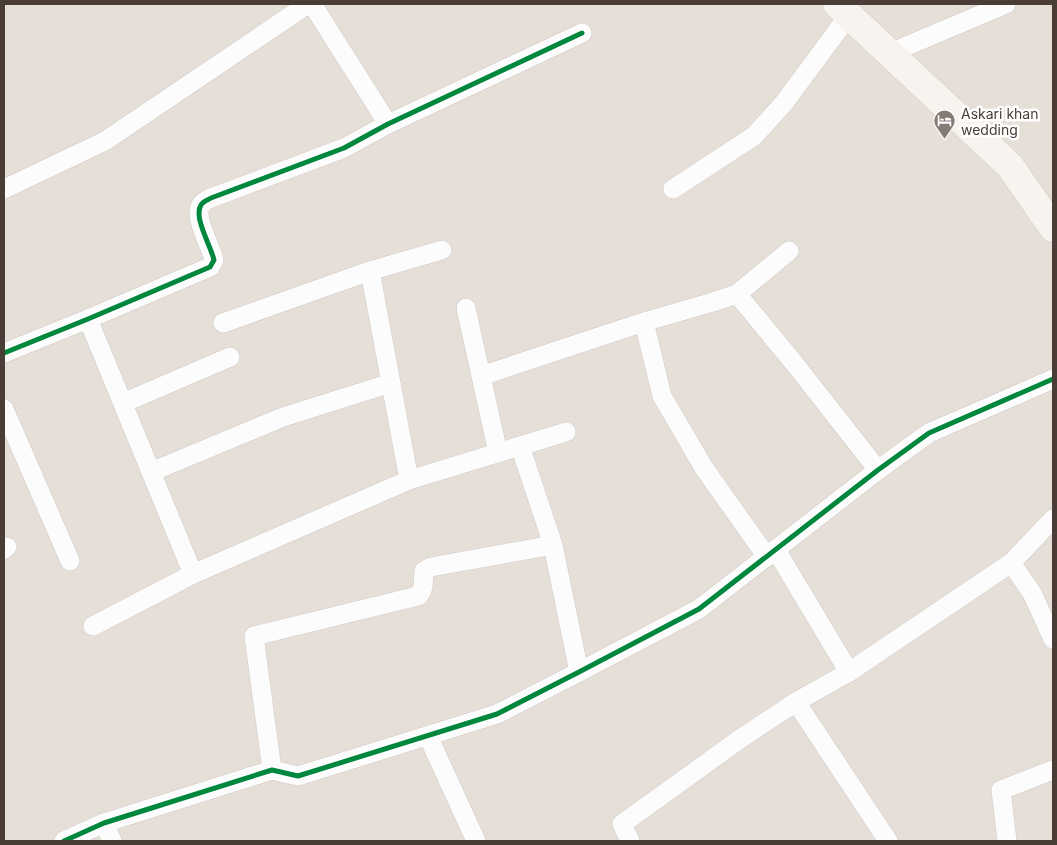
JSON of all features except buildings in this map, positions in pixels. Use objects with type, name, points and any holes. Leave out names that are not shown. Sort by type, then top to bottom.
[{"type":"main road","points":[[843,10],[1010,166],[1053,228]]},
{"type":"street","points":[[4,189],[104,142],[308,4]]},
{"type":"street","points":[[312,4],[388,124]]},
{"type":"street","points":[[890,53],[1006,4]]},
{"type":"street","points":[[672,189],[754,136],[784,103],[843,10]]},
{"type":"street","points":[[4,353],[210,266],[214,260],[200,221],[199,211],[202,203],[211,198],[344,148],[388,124],[582,33]]},
{"type":"street","points":[[223,323],[370,271],[442,250]]},
{"type":"street","points":[[481,376],[644,322],[737,294],[788,251]]},
{"type":"street","points":[[370,271],[409,480]]},
{"type":"street","points":[[737,294],[794,362],[878,470]]},
{"type":"street","points":[[466,308],[498,453]]},
{"type":"street","points":[[88,319],[193,574]]},
{"type":"street","points":[[644,322],[662,396],[704,468],[772,553],[849,672]]},
{"type":"street","points":[[123,403],[230,357]]},
{"type":"street","points":[[64,841],[104,823],[272,770],[298,776],[497,714],[699,609],[878,470],[929,433],[1053,379]]},
{"type":"street","points":[[151,472],[283,417],[391,383]]},
{"type":"street","points":[[4,409],[70,561]]},
{"type":"street","points":[[93,626],[193,574],[409,480],[566,432]]},
{"type":"street","points":[[520,446],[553,545],[579,672]]},
{"type":"street","points":[[630,841],[622,824],[796,702],[849,672],[1011,563],[1053,519]]},
{"type":"street","points":[[272,770],[254,636],[418,596],[423,590],[424,571],[431,567],[553,545]]},
{"type":"street","points":[[1011,563],[1032,593],[1053,639]]},
{"type":"street","points":[[796,702],[888,841]]},
{"type":"street","points":[[428,736],[476,841]]},
{"type":"street","points":[[1008,841],[1001,790],[1053,770]]},
{"type":"street","points":[[104,823],[112,841]]},
{"type":"shaded area","points":[[4,4],[1053,4],[1053,841],[4,841]]},
{"type":"cycle path","points":[[4,353],[210,267],[214,260],[199,217],[199,210],[203,202],[344,148],[388,124],[582,33]]},
{"type":"cycle path","points":[[64,841],[104,823],[272,770],[298,776],[497,714],[699,609],[878,470],[929,433],[1053,379]]},
{"type":"place","name":"Askari khan wedding","points":[[945,140]]}]
